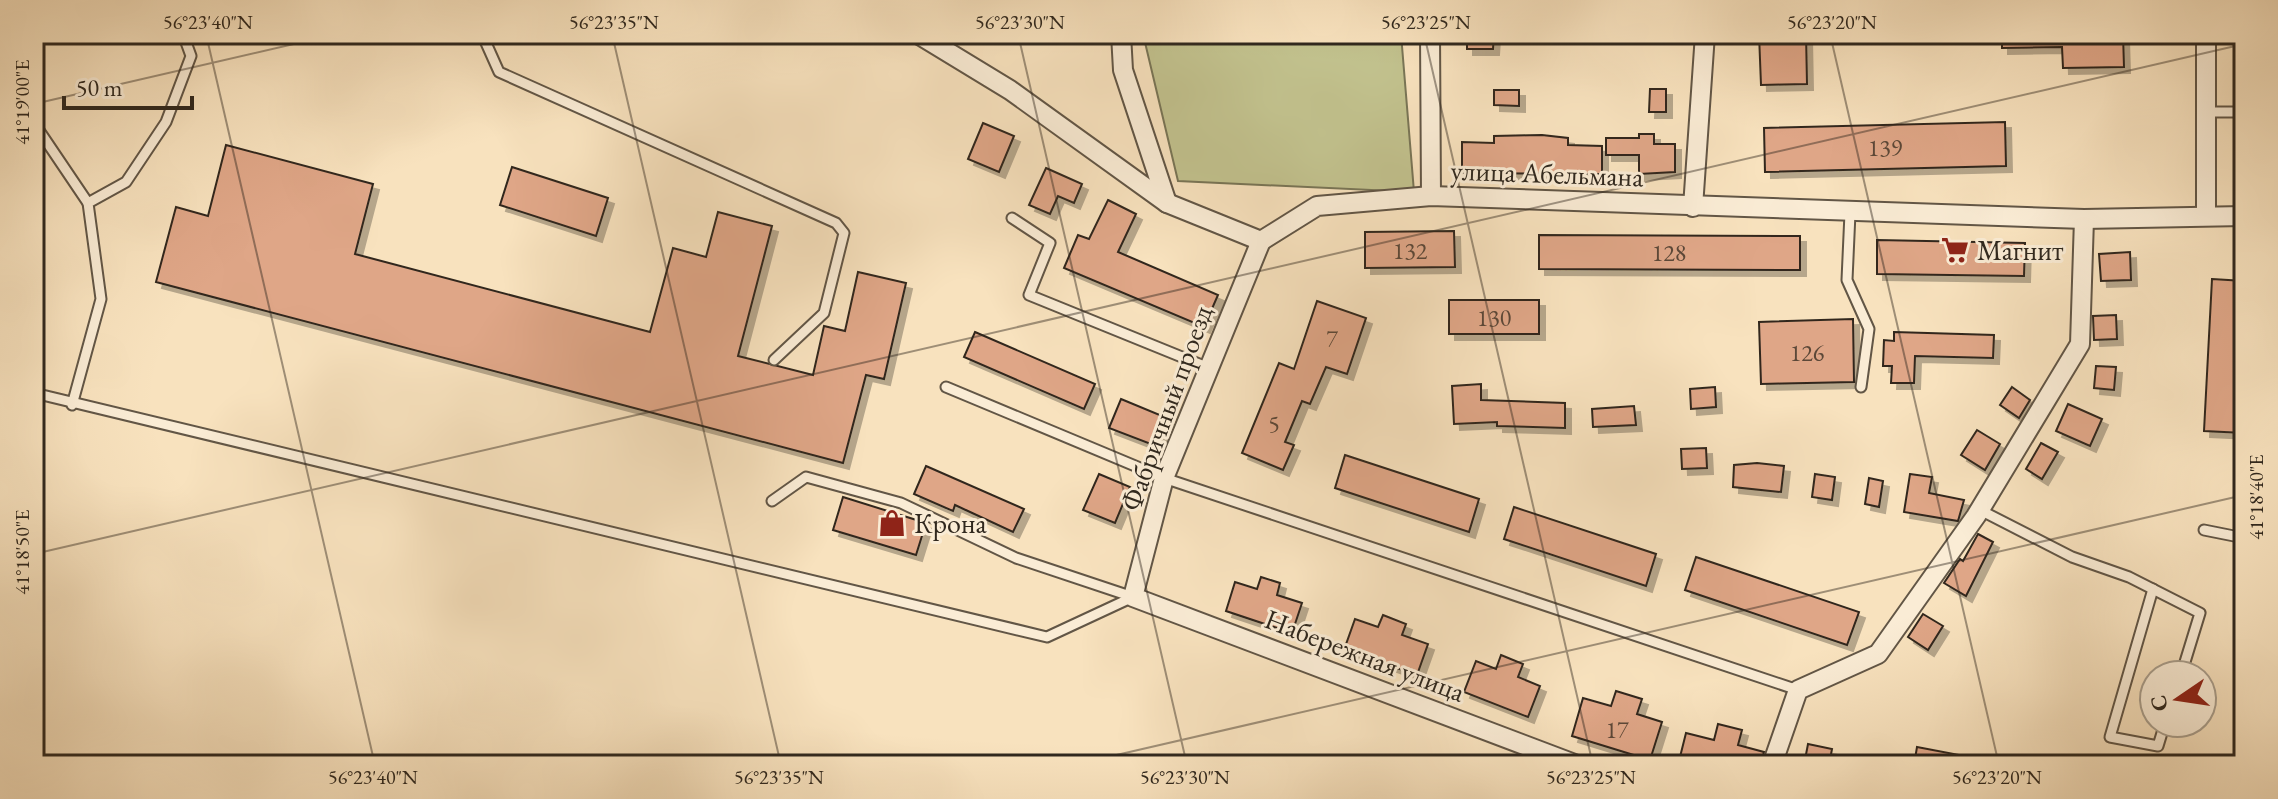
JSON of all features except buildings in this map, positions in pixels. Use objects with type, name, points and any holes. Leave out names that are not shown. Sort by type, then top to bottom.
[{"type":"street","points":[[918,34],[1010,90],[1167,203],[1261,241]]},
{"type":"street","points":[[1121,34],[1123,70],[1167,203]]},
{"type":"street","points":[[1430,34],[1431,196]]},
{"type":"street","points":[[1693,207],[1705,34]]},
{"type":"street","points":[[2206,34],[2206,216]]},
{"type":"street","name":"улица Абельмана","points":[[1261,241],[1317,206],[1431,196],[2084,219],[2244,216]]},
{"type":"street","points":[[1772,765],[1798,690],[1878,654],[1980,510],[2080,344],[2084,219]]},
{"type":"street","name":"Фабричный проезд","points":[[1133,597],[1164,478],[1261,241]]},
{"type":"street","name":"Набережная улица","points":[[1133,597],[1577,765]]},
{"type":"lane","points":[[88,203],[126,182],[166,122],[191,56],[183,34]]},
{"type":"lane","points":[[482,34],[499,72],[836,223],[844,233],[824,313],[774,360]]},
{"type":"lane","points":[[2206,112],[2244,112]]},
{"type":"lane","points":[[34,123],[88,203],[101,299],[72,405]]},
{"type":"lane","points":[[1850,213],[1847,280],[1869,329],[1861,387]]},
{"type":"lane","points":[[1012,218],[1050,243],[1029,295],[1209,368]]},
{"type":"lane","points":[[946,387],[1164,478],[1798,690]]},
{"type":"lane","points":[[34,393],[72,405],[1047,637],[1133,597]]},
{"type":"lane","points":[[772,501],[806,477],[888,499],[1016,558],[1133,597]]},
{"type":"lane","points":[[1980,510],[2072,557],[2153,589],[2200,613],[2186,659]]},
{"type":"lane","points":[[2204,530],[2244,538]]},
{"type":"lane","points":[[2153,589],[2110,737],[2158,746],[2160,739]]},
{"type":"green space","points":[[1143,34],[1401,34],[1414,192],[1178,181]]},
{"type":"place","name":"Магнит","points":[[1955,250]]},
{"type":"place","name":"Крона","points":[[892,523]]}]
